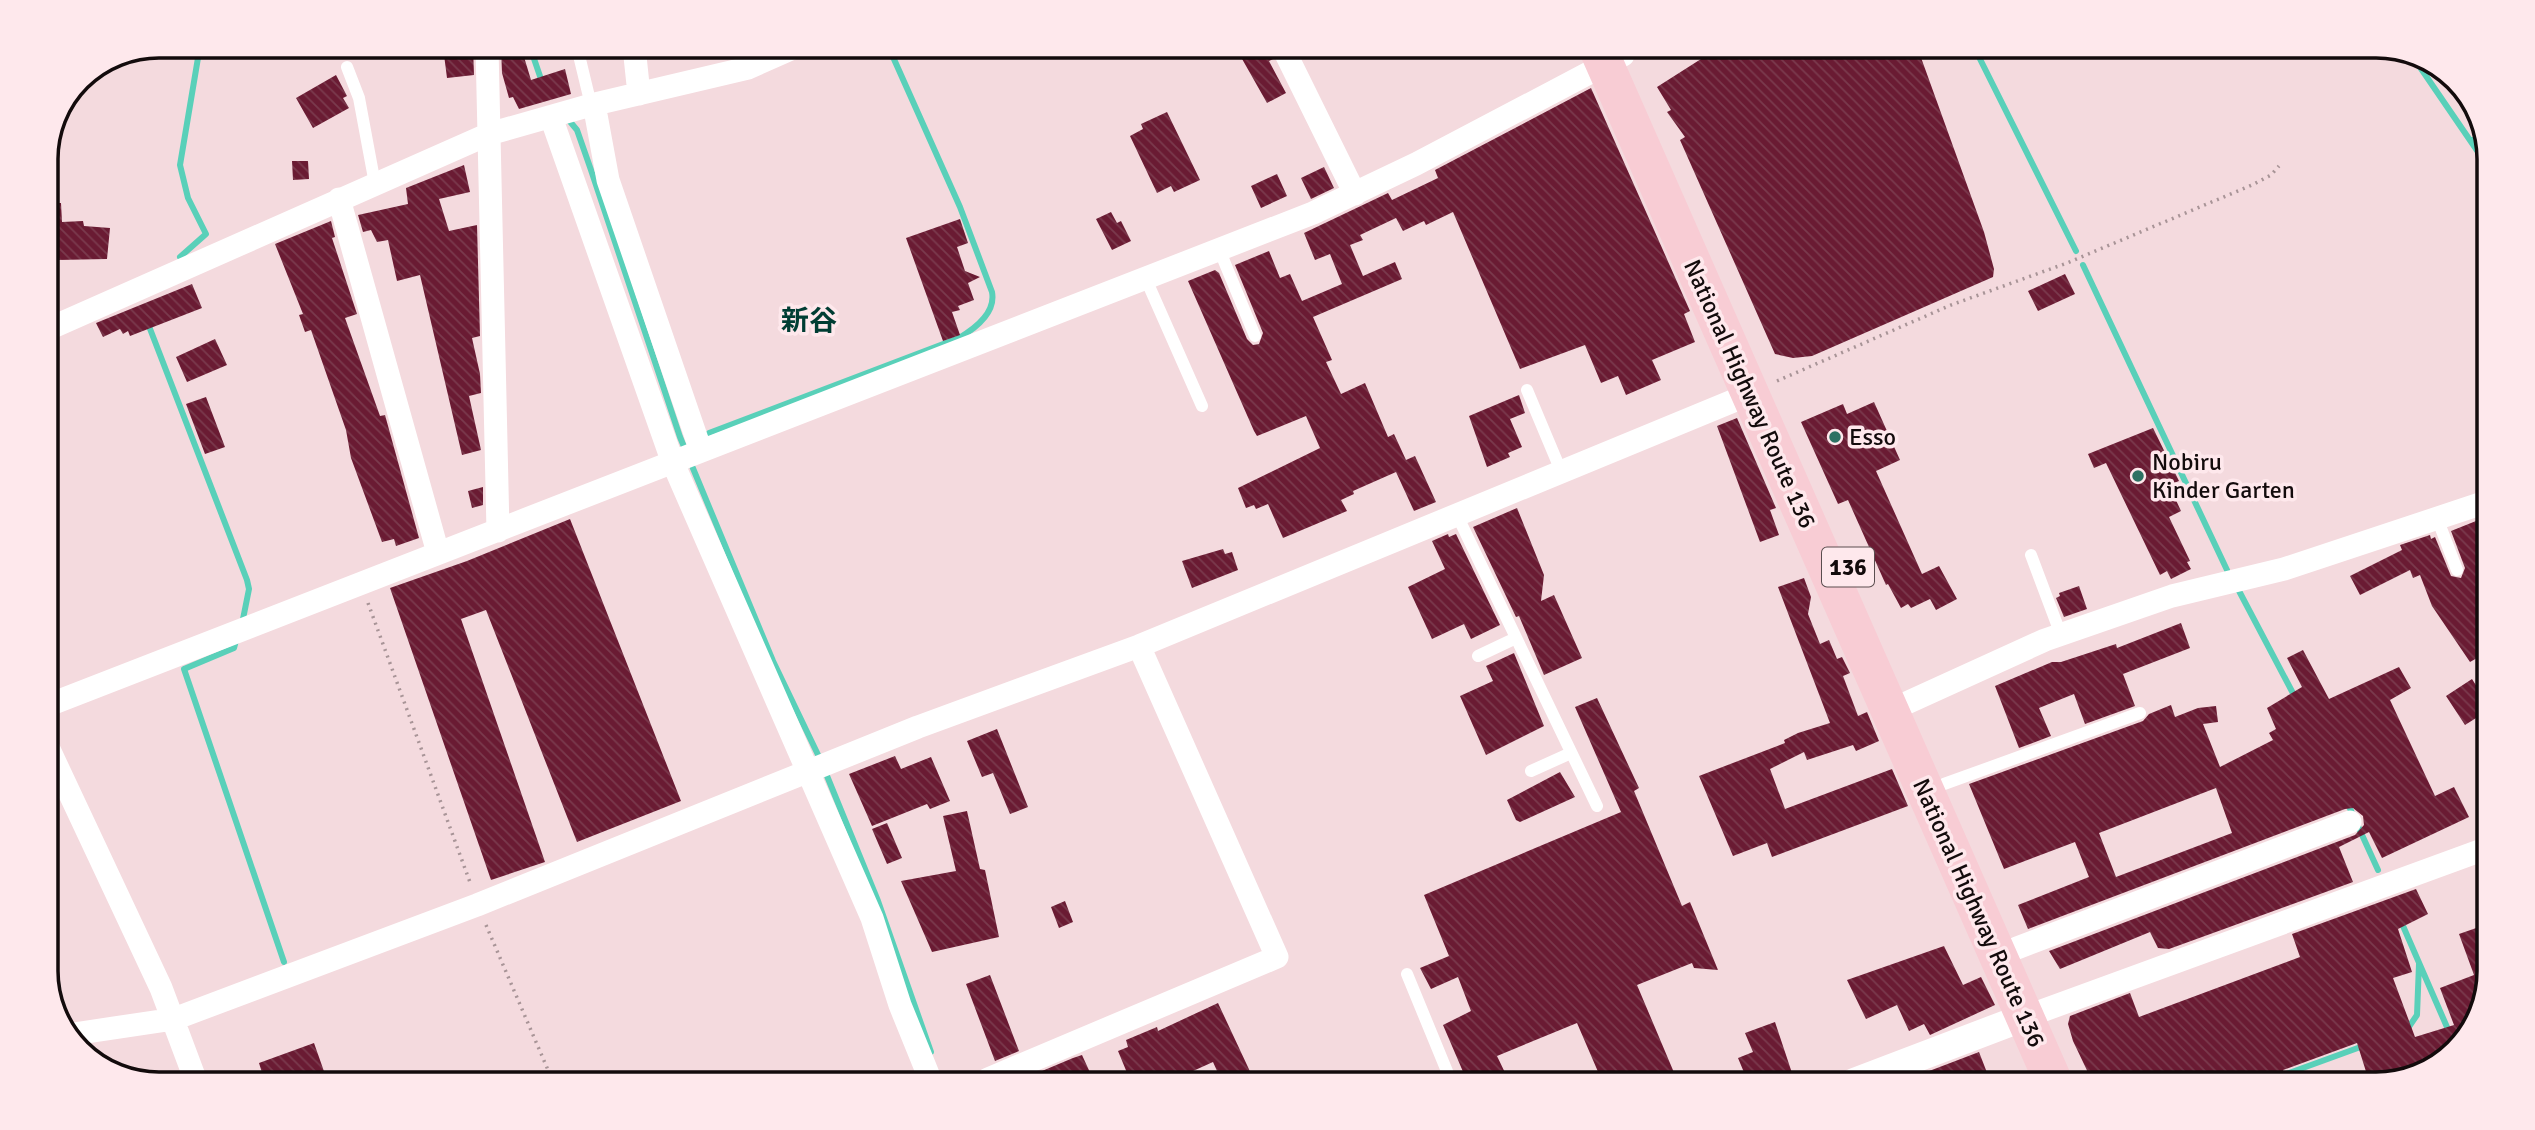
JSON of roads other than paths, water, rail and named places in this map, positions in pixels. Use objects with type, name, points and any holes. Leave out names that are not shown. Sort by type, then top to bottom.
[{"type":"highway","name":"National Highway Route 136","points":[[1613,58],[2034,1013],[2069,1072]]},
{"type":"highway","name":"National Highway Route 136","points":[[1898,707],[1944,784],[2017,948],[2051,1072]]},
{"type":"street","points":[[487,58],[498,531]]},
{"type":"street","points":[[635,58],[639,94]]},
{"type":"street","points":[[58,325],[489,134],[588,106],[748,68],[770,58]]},
{"type":"street","points":[[1288,58],[1355,194]]},
{"type":"street","points":[[58,701],[1355,194],[1606,58]]},
{"type":"street","points":[[588,106],[608,180],[701,451]]},
{"type":"street","points":[[552,117],[673,463],[872,918],[900,1005],[927,1072]]},
{"type":"street","points":[[339,199],[438,553]]},
{"type":"street","points":[[79,1033],[174,1019],[477,905],[918,727],[1139,646],[1759,389]]},
{"type":"street","points":[[1898,707],[2061,635],[2172,596],[2284,569],[2437,518],[2477,508]]},
{"type":"street","points":[[1012,1072],[1276,957],[1139,646]]},
{"type":"street","points":[[58,769],[174,1019],[193,1072]]},
{"type":"street","points":[[2017,948],[2350,822]]},
{"type":"street","points":[[1880,1072],[2477,852]]},
{"type":"lane","points":[[580,58],[588,106]]},
{"type":"lane","points":[[346,67],[359,98],[375,184]]},
{"type":"lane","points":[[1219,249],[1255,336]]},
{"type":"lane","points":[[1144,277],[1202,406]]},
{"type":"lane","points":[[1527,390],[1561,471]]},
{"type":"lane","points":[[1457,515],[1597,806]]},
{"type":"lane","points":[[2437,518],[2457,570]]},
{"type":"lane","points":[[2031,555],[2061,635]]},
{"type":"lane","points":[[1478,656],[1516,638]]},
{"type":"lane","points":[[1944,784],[2140,713]]},
{"type":"lane","points":[[1531,771],[1571,753]]},
{"type":"lane","points":[[1407,974],[1447,1072]]},
{"type":"waterway","points":[[180,257],[206,234],[188,198],[180,165],[198,58]]},
{"type":"waterway","points":[[534,58],[543,85]]},
{"type":"waterway","points":[[709,433],[959,338],[978,325],[991,307],[992,292],[960,207],[893,58]]},
{"type":"waterway","points":[[1980,58],[2076,251]]},
{"type":"waterway","points":[[2420,68],[2477,150]]},
{"type":"waterway","points":[[567,118],[577,130],[680,437],[773,661],[821,761]]},
{"type":"waterway","points":[[2470,140],[2475,140]]},
{"type":"waterway","points":[[2083,265],[2227,570]]},
{"type":"waterway","points":[[147,321],[247,580],[249,589],[242,624]]},
{"type":"waterway","points":[[2238,589],[2296,699]]},
{"type":"waterway","points":[[237,637],[234,648],[184,669],[284,962]]},
{"type":"waterway","points":[[825,771],[878,901],[931,1052]]},
{"type":"waterway","points":[[2347,802],[2378,870]]},
{"type":"waterway","points":[[2400,919],[2450,1034]]},
{"type":"waterway","points":[[2406,1031],[2417,1015],[2419,964]]},
{"type":"waterway","points":[[2292,1072],[2366,1045]]},
{"type":"place","name":"Esso","points":[[1835,437]]},
{"type":"place","name":"Nobiru Kinder Garten","points":[[2138,476]]},
{"type":"district","name":"新谷","points":[[809,320]]}]
